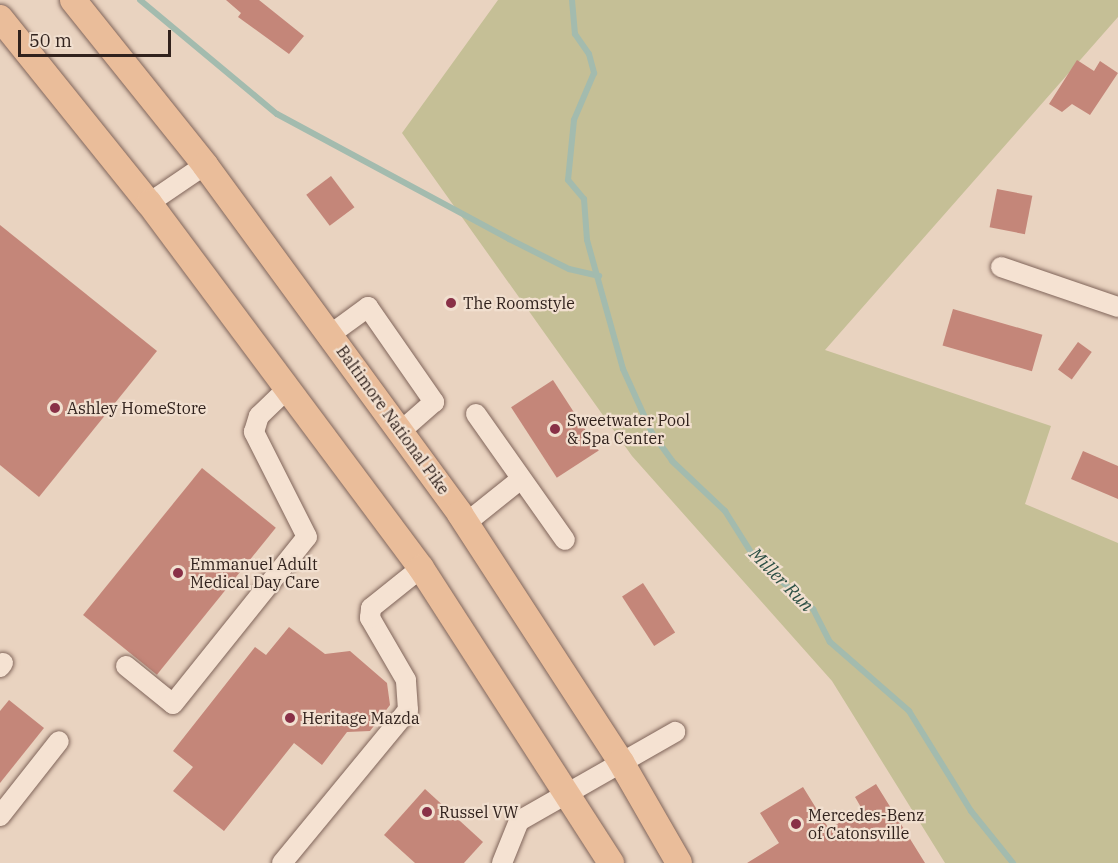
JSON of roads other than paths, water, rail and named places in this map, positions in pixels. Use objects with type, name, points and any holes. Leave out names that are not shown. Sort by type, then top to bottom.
[{"type":"main road","name":"Baltimore National Pike","points":[[73,0],[205,165],[331,334],[466,523],[621,762],[679,863]]},
{"type":"main road","points":[[0,18],[149,203],[421,568],[611,863]]},
{"type":"street","points":[[149,203],[205,165]]},
{"type":"street","points":[[1001,267],[1118,307]]},
{"type":"street","points":[[331,334],[368,307],[434,402],[401,431]]},
{"type":"street","points":[[126,666],[173,704],[307,537],[254,432],[259,416],[288,388]]},
{"type":"street","points":[[476,414],[565,540]]},
{"type":"street","points":[[466,523],[521,479]]},
{"type":"street","points":[[282,863],[408,710],[406,680],[370,618],[371,608],[421,568]]},
{"type":"street","points":[[502,863],[519,821],[675,732]]},
{"type":"street","points":[[0,816],[59,741]]},
{"type":"waterway","points":[[140,0],[277,114],[509,239],[569,269],[599,276]]},
{"type":"waterway","name":"Miller Run","points":[[572,0],[575,34],[589,54],[594,73],[574,120],[568,180],[584,199],[587,240],[623,369],[652,433],[672,461],[725,511],[754,557],[813,609],[830,642],[909,711],[971,811],[1013,863]]},
{"type":"place","name":"The Roomstyle","points":[[451,303]]},
{"type":"place","name":"Ashley HomeStore","points":[[55,408]]},
{"type":"place","name":"Sweetwater Pool & Spa Center","points":[[555,429]]},
{"type":"place","name":"Emmanuel Adult Medical Day Care","points":[[178,573]]},
{"type":"place","name":"Heritage Mazda","points":[[290,718]]},
{"type":"place","name":"Russel VW","points":[[427,812]]},
{"type":"place","name":"Mercedes-Benz of Catonsville","points":[[796,824]]}]
